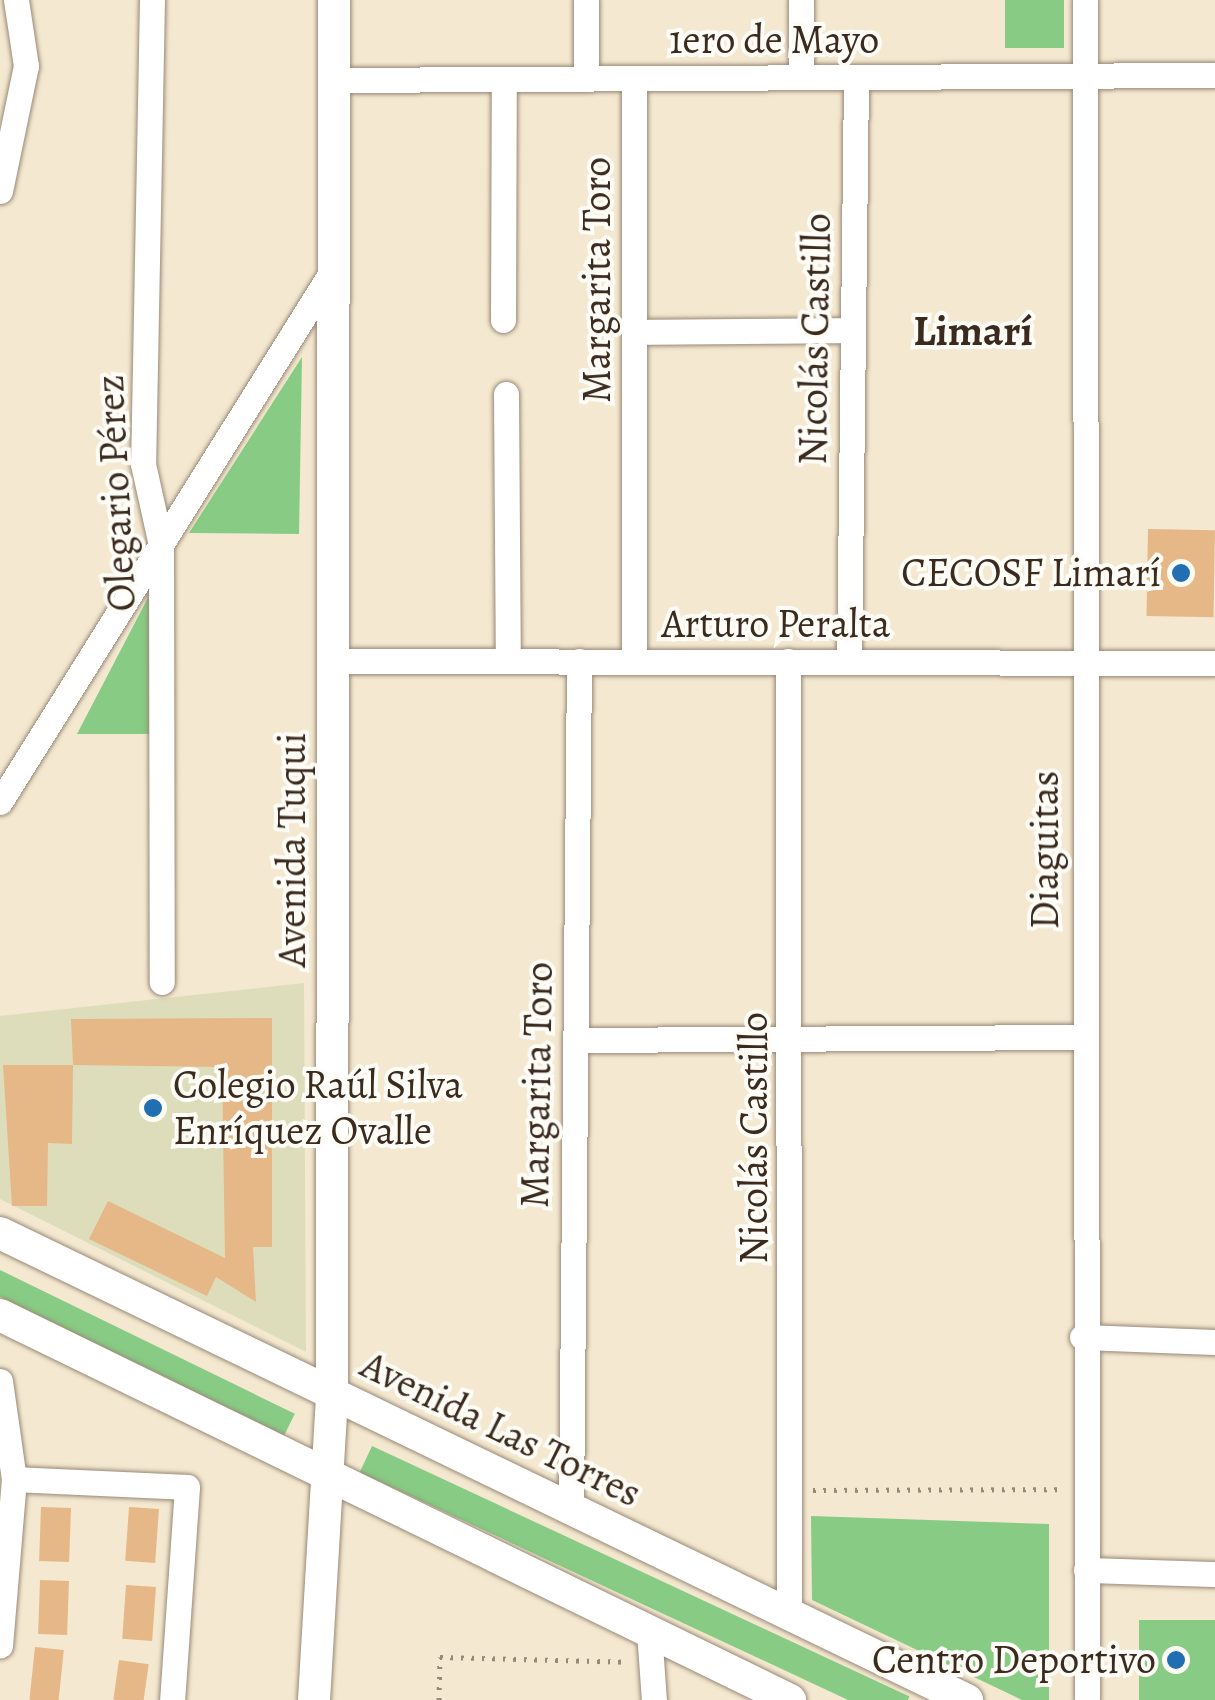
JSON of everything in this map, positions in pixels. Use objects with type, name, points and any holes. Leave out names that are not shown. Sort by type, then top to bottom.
[{"type":"street","points":[[0,14],[15,0]]},
{"type":"street","points":[[0,191],[26,66],[15,0]]},
{"type":"street","name":"Olegario Pérez","points":[[152,0],[143,464],[161,545],[162,982]]},
{"type":"street","name":"Avenida Tuqui","points":[[314,1700],[332,1395],[334,0]]},
{"type":"street","points":[[586,0],[586,79]]},
{"type":"street","points":[[800,0],[801,78]]},
{"type":"street","name":"Diaguitas","points":[[1085,0],[1082,1337],[1086,1700]]},
{"type":"street","name":"1ero de Mayo","points":[[334,80],[1215,75]]},
{"type":"street","name":"Nicolás Castillo","points":[[849,661],[856,77]]},
{"type":"street","name":"Margarita Toro","points":[[634,79],[634,661]]},
{"type":"street","points":[[504,80],[504,320]]},
{"type":"street","points":[[0,802],[332,271]]},
{"type":"street","points":[[634,332],[853,330]]},
{"type":"street","points":[[506,394],[508,661]]},
{"type":"street","name":"Arturo Peralta","points":[[336,661],[1215,663]]},
{"type":"street","name":"Margarita Toro","points":[[571,1510],[579,661]]},
{"type":"street","name":"Nicolás Castillo","points":[[788,661],[792,1040],[789,1615]]},
{"type":"street","points":[[576,1040],[1082,1037]]},
{"type":"street","name":"Avenida Las Torres","points":[[0,1234],[967,1700]]},
{"type":"street","points":[[0,1315],[327,1474],[652,1647],[790,1700]]},
{"type":"street","points":[[1082,1337],[1215,1342]]},
{"type":"street","points":[[0,1382],[14,1478],[0,1645]]},
{"type":"street","points":[[14,1478],[186,1487],[172,1700]]},
{"type":"street","points":[[1086,1570],[1215,1574]]},
{"type":"street","points":[[652,1647],[654,1700]]},
{"type":"path","points":[[790,1490],[1085,1489]]},
{"type":"path","points":[[439,1700],[440,1657],[652,1647]]},
{"type":"shaded area","name":"Colegio Raúl Silva Enríquez Ovalle","points":[[304,983],[306,1352],[0,1199],[0,1016]]},
{"type":"green space","points":[[1005,0],[1064,0],[1064,48],[1005,48]]},
{"type":"green space","points":[[302,357],[299,534],[189,533]]},
{"type":"green space","points":[[152,590],[150,734],[77,734]]},
{"type":"green space","points":[[0,1270],[295,1414],[284,1435],[0,1297]]},
{"type":"green space","points":[[372,1446],[909,1697],[908,1700],[848,1700],[360,1472]]},
{"type":"green space","points":[[811,1516],[1049,1524],[1049,1700],[1022,1700],[812,1600]]},
{"type":"green space","name":"Centro Deportivo","points":[[1139,1620],[1215,1620],[1215,1700],[1139,1700]]},
{"type":"building","name":"CECOSF Limarí","points":[[1148,529],[1215,530],[1213,617],[1146,616]]},
{"type":"building","points":[[272,1018],[272,1247],[253,1247],[256,1302],[216,1277],[207,1296],[89,1239],[108,1201],[225,1258],[222,1067],[73,1065],[71,1019]]},
{"type":"building","points":[[3,1065],[73,1065],[72,1144],[48,1143],[47,1206],[12,1206]]},
{"type":"building","points":[[41,1507],[71,1508],[69,1562],[39,1561]]},
{"type":"building","points":[[129,1507],[159,1509],[155,1563],[125,1561]]},
{"type":"building","points":[[40,1580],[69,1581],[67,1635],[38,1634]]},
{"type":"building","points":[[126,1585],[156,1587],[152,1641],[122,1639]]},
{"type":"building","points":[[35,1647],[64,1650],[59,1700],[29,1700]]},
{"type":"building","points":[[119,1660],[149,1664],[144,1700],[113,1700]]},
{"type":"place","name":"CECOSF Limarí","points":[[1181,573]]},
{"type":"place","name":"Colegio Raúl Silva Enríquez Ovalle","points":[[153,1108]]},
{"type":"place","name":"Centro Deportivo","points":[[1176,1660]]},
{"type":"district","name":"Limarí","points":[[973,331]]}]
